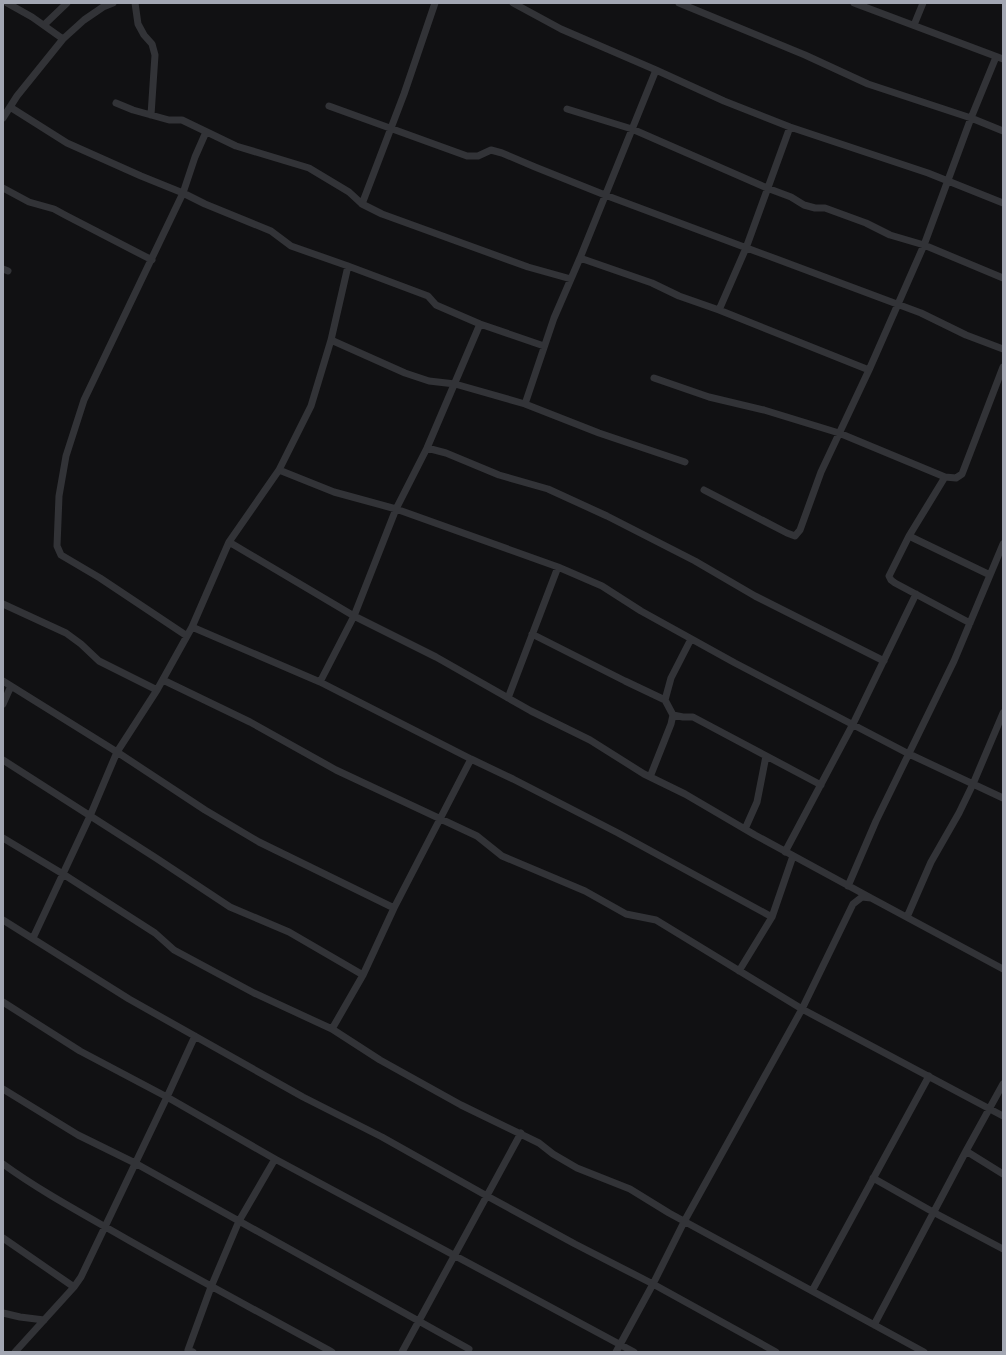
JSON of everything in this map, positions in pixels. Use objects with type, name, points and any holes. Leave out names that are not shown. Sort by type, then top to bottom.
[{"type":"street","points":[[7,3],[32,17],[63,38]]},
{"type":"street","points":[[44,25],[66,3]]},
{"type":"street","points":[[3,118],[17,96],[63,38],[84,20],[103,7],[113,3]]},
{"type":"street","points":[[135,3],[138,24],[144,35],[152,44],[155,55],[151,115]]},
{"type":"street","points":[[362,204],[404,94],[435,3]]},
{"type":"street","points":[[513,3],[561,29],[656,70],[724,102],[790,127],[928,173],[1003,203]]},
{"type":"street","points":[[679,3],[805,55],[868,84],[971,118],[1003,131]]},
{"type":"street","points":[[704,490],[787,534],[795,536],[800,530],[821,472],[869,370],[924,245],[971,118],[999,58],[854,3]]},
{"type":"street","points":[[914,25],[923,3]]},
{"type":"street","points":[[525,404],[554,318],[580,258],[656,70]]},
{"type":"street","points":[[116,103],[169,120],[182,120],[236,146],[309,168],[349,192],[362,204],[382,214],[528,266],[571,279]]},
{"type":"street","points":[[329,106],[467,156],[478,156],[491,150],[502,152],[605,195],[897,304],[920,313],[966,335],[1003,348]]},
{"type":"street","points":[[10,107],[67,143],[205,204],[271,231],[291,246],[428,296],[436,305],[480,324],[544,346]]},
{"type":"street","points":[[566,109],[632,129],[791,197],[804,205],[815,208],[825,208],[866,223],[890,235],[924,245],[1003,278]]},
{"type":"street","points":[[720,310],[746,248],[790,127]]},
{"type":"street","points":[[187,636],[100,578],[61,555],[57,546],[59,496],[66,456],[84,400],[183,193],[195,157],[206,132]]},
{"type":"street","points":[[3,188],[29,202],[54,209],[65,214],[152,260]]},
{"type":"street","points":[[580,258],[652,283],[679,296],[720,310],[869,370]]},
{"type":"street","points":[[33,938],[90,816],[117,752],[163,680],[192,627],[229,542],[279,470],[311,406],[331,340],[348,266]]},
{"type":"street","points":[[320,682],[354,616],[396,509],[427,448],[480,324]]},
{"type":"street","points":[[331,340],[405,374],[429,381],[455,384],[525,404],[599,433],[685,462]]},
{"type":"street","points":[[654,378],[709,397],[764,410],[839,432],[945,476],[956,478],[962,474],[1003,367]]},
{"type":"street","points":[[427,448],[499,475],[548,489],[607,516],[696,561],[755,596],[884,661]]},
{"type":"street","points":[[279,470],[334,492],[396,509],[558,567],[602,586],[641,612],[735,663],[910,754],[1003,798]]},
{"type":"street","points":[[945,476],[909,536],[889,576],[890,580],[895,583],[970,623]]},
{"type":"street","points":[[909,536],[990,575]]},
{"type":"street","points":[[229,542],[354,616],[436,656],[508,698],[590,740],[650,777],[685,794],[745,830],[1003,968]]},
{"type":"street","points":[[848,886],[876,821],[954,662],[1003,544]]},
{"type":"street","points":[[508,698],[558,567]]},
{"type":"street","points":[[785,852],[853,724],[916,594]]},
{"type":"street","points":[[3,604],[66,633],[82,644],[99,661],[157,690]]},
{"type":"street","points":[[192,627],[320,682],[611,829],[772,917]]},
{"type":"street","points":[[532,634],[665,700],[673,716],[650,777]]},
{"type":"street","points":[[665,700],[671,678],[691,639]]},
{"type":"street","points":[[163,680],[250,722],[336,770],[477,836],[502,856],[585,891],[626,914],[656,920],[802,1009],[1003,1116]]},
{"type":"street","points":[[3,681],[117,752],[205,810],[259,842],[394,908]]},
{"type":"street","points":[[3,704],[11,686]]},
{"type":"street","points":[[907,917],[931,862],[959,813],[973,784],[1003,713]]},
{"type":"street","points":[[673,716],[693,717],[821,785]]},
{"type":"street","points":[[745,830],[757,802],[766,756]]},
{"type":"street","points":[[332,1029],[363,975],[394,908],[471,759]]},
{"type":"street","points":[[3,760],[230,907],[289,932],[363,975]]},
{"type":"street","points":[[3,838],[155,933],[174,950],[254,993],[332,1029],[380,1060],[461,1105],[540,1143],[553,1154],[577,1168],[630,1189],[669,1213],[685,1220],[924,1352]]},
{"type":"street","points":[[739,971],[772,917],[793,856]]},
{"type":"street","points":[[616,1352],[653,1284],[685,1220],[802,1009],[853,904],[862,897],[871,898]]},
{"type":"street","points":[[3,920],[129,999],[302,1097],[382,1137],[487,1196],[653,1284],[776,1352]]},
{"type":"street","points":[[3,1002],[80,1051],[167,1097],[275,1159],[634,1352]]},
{"type":"street","points":[[15,1352],[74,1287],[81,1277],[195,1036]]},
{"type":"street","points":[[812,1291],[929,1076]]},
{"type":"street","points":[[874,1325],[933,1212],[1003,1084]]},
{"type":"street","points":[[3,1089],[78,1135],[135,1163],[469,1349]]},
{"type":"street","points":[[402,1352],[521,1133]]},
{"type":"street","points":[[966,1151],[1003,1174]]},
{"type":"street","points":[[193,1352],[188,1350],[211,1287],[240,1221],[275,1159]]},
{"type":"street","points":[[3,1164],[28,1182],[104,1226],[211,1287],[332,1352]]},
{"type":"street","points":[[873,1178],[1003,1249]]},
{"type":"street","points":[[3,1238],[74,1287]]},
{"type":"street","points":[[3,1313],[44,1320]]}]
